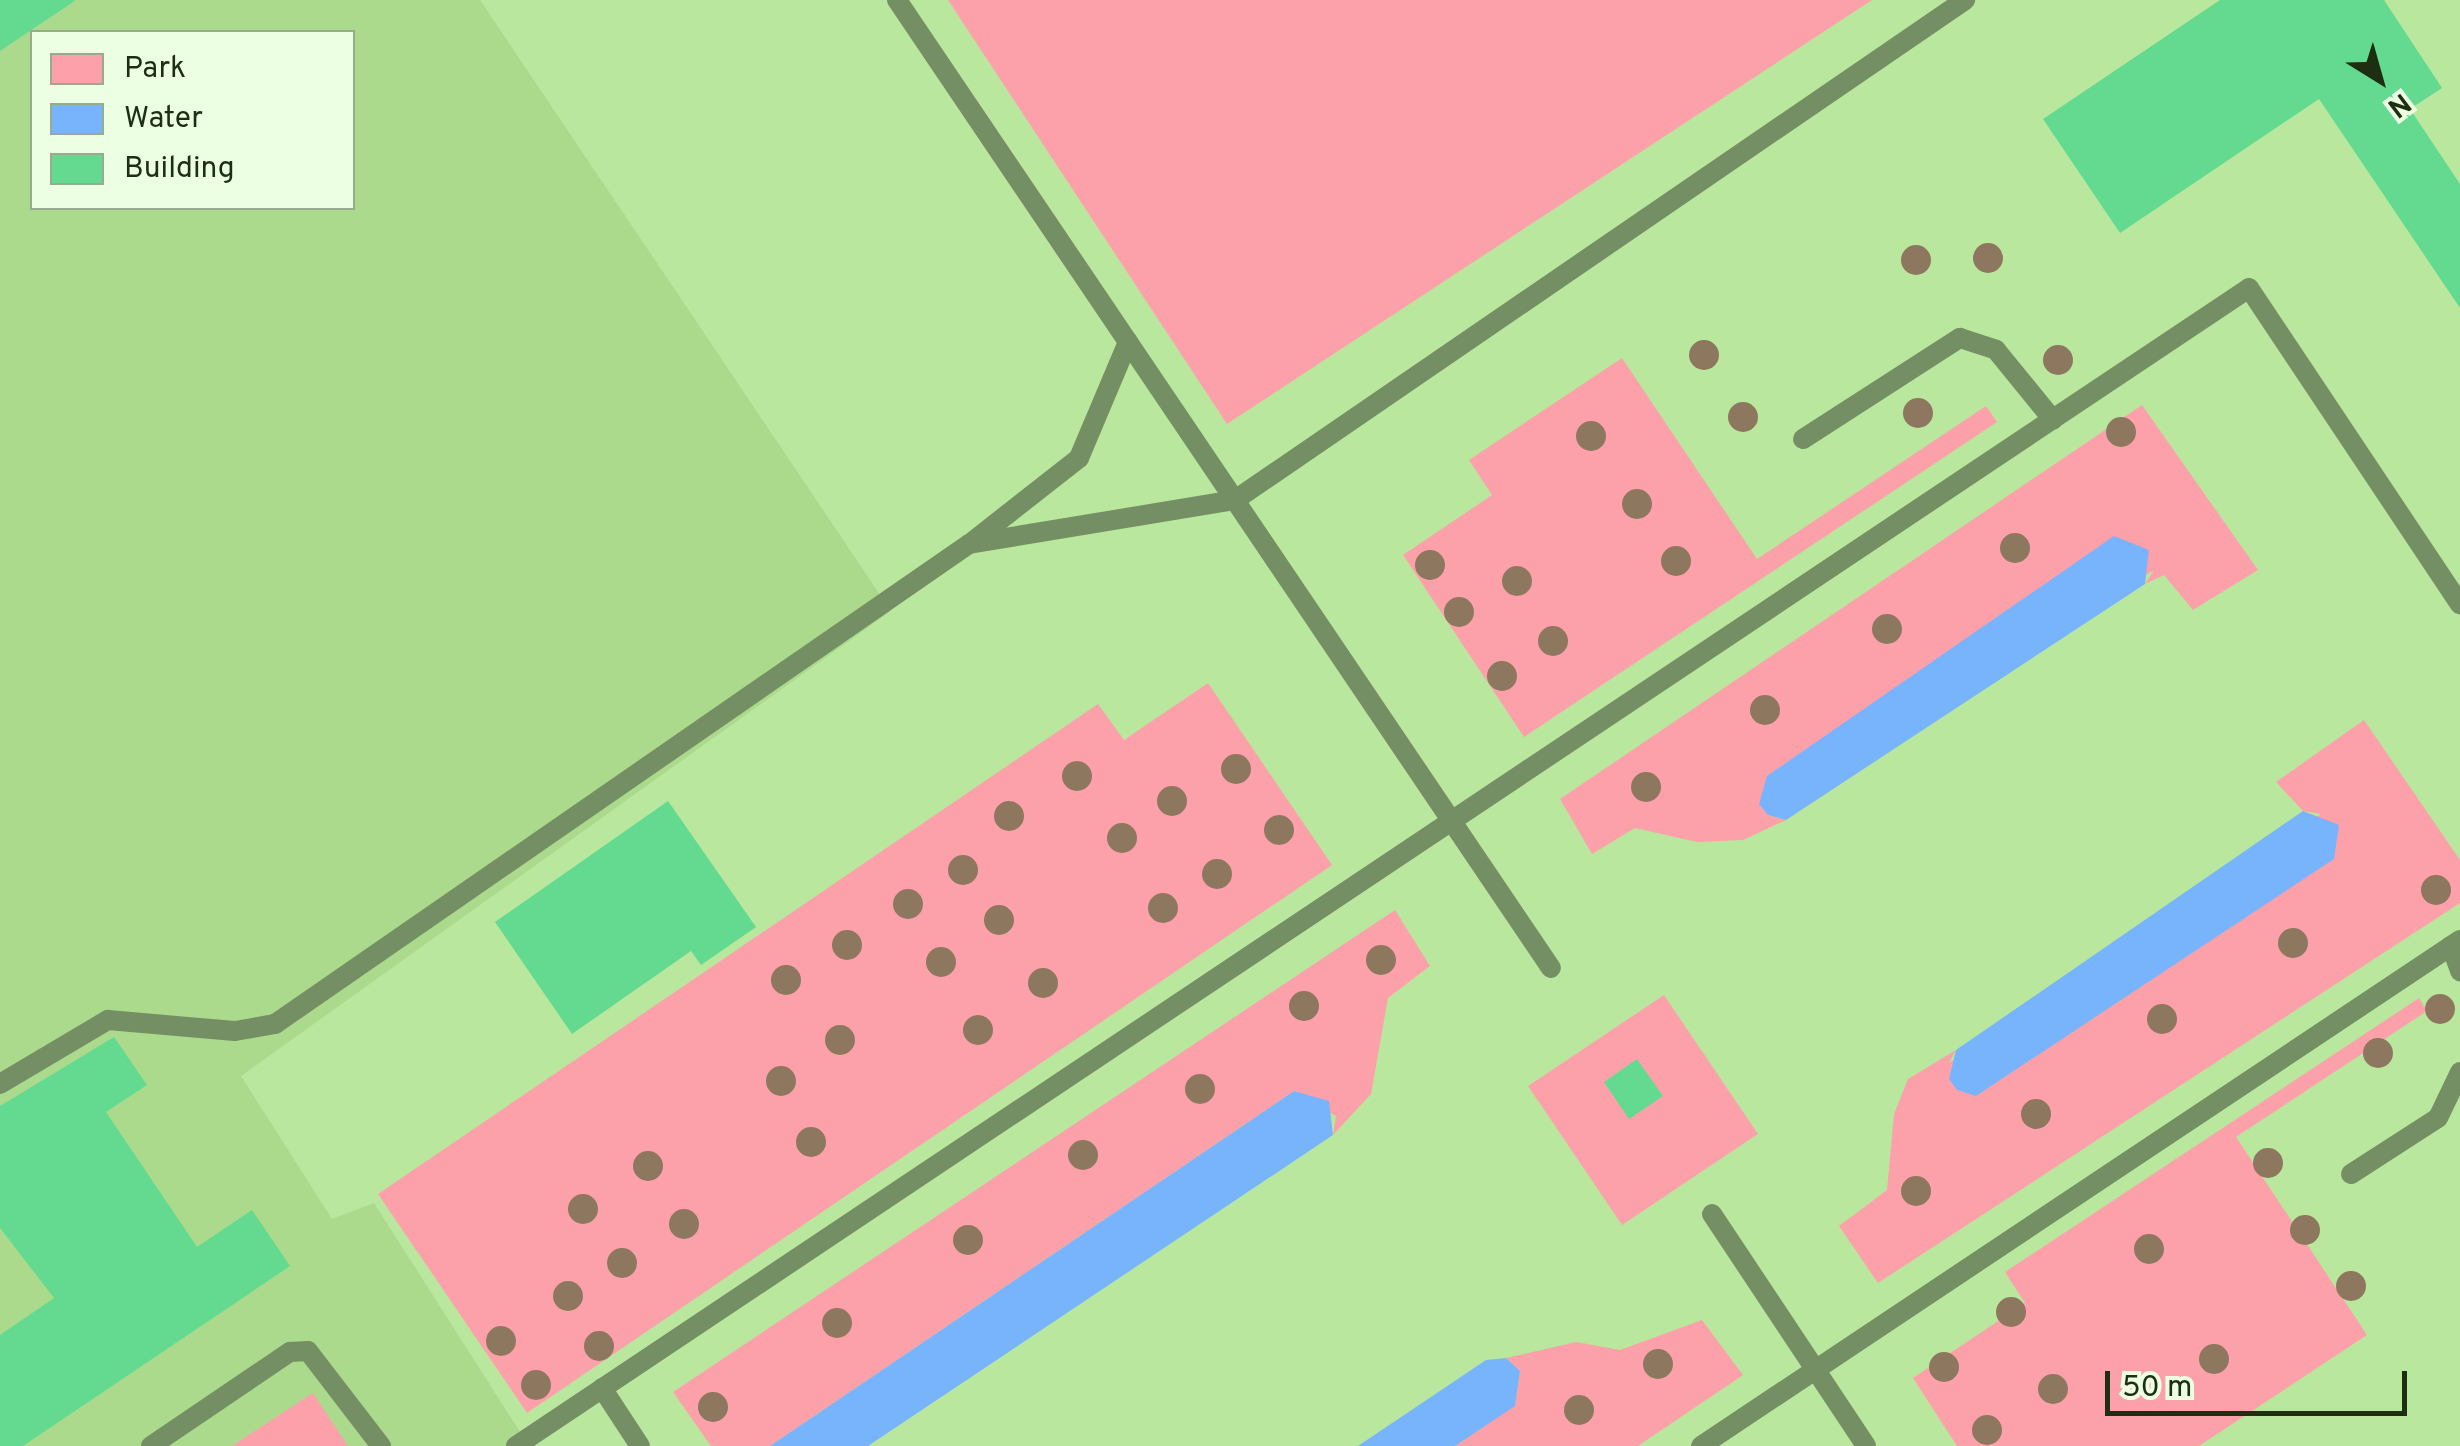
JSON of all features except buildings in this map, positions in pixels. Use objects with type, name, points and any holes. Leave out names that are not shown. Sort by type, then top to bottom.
[{"type":"lane","points":[[898,0],[1551,968]]},
{"type":"lane","points":[[969,544],[1235,500],[1965,0]]},
{"type":"lane","points":[[516,1446],[2249,288],[2460,604]]},
{"type":"lane","points":[[1803,439],[1960,338],[1996,350],[2053,420]]},
{"type":"lane","points":[[0,1084],[108,1020],[235,1032],[275,1024],[969,544],[1079,458],[1128,342]]},
{"type":"lane","points":[[1700,1446],[2455,943],[2460,971]]},
{"type":"lane","points":[[2351,1174],[2438,1118],[2460,1072]]},
{"type":"lane","points":[[1712,1214],[1866,1446]]},
{"type":"lane","points":[[152,1446],[290,1352],[308,1351],[381,1446]]},
{"type":"lane","points":[[602,1388],[640,1446]]},
{"type":"shaded area","points":[[0,0],[480,0],[891,611],[241,1076],[332,1219],[374,1203],[529,1446],[0,1446]]},
{"type":"green space","points":[[948,0],[1872,0],[1227,424]]},
{"type":"green space","points":[[1622,358],[1757,559],[1986,406],[1997,422],[1524,737],[1403,555],[1492,495],[1469,460]]},
{"type":"green space","points":[[2142,405],[2258,570],[2193,610],[2164,575],[2145,584],[2154,570],[1768,815],[1786,820],[1743,840],[1697,842],[1635,828],[1592,854],[1560,799]]},
{"type":"green space","points":[[1208,683],[1332,865],[527,1413],[378,1194],[1098,704],[1124,740]]},
{"type":"green space","points":[[2364,720],[2460,860],[2460,903],[1878,1283],[1839,1226],[1887,1190],[1894,1114],[1908,1079],[1956,1050],[1949,1063],[2321,814],[2303,811],[2276,782]]},
{"type":"green space","points":[[1395,910],[1430,966],[1388,998],[1371,1094],[1333,1135],[1336,1116],[1294,1091],[770,1446],[711,1446],[673,1392]]},
{"type":"green space","points":[[1664,995],[1758,1134],[1622,1225],[1528,1086]]},
{"type":"green space","points":[[2419,998],[2427,1011],[2236,1137],[2367,1335],[2199,1446],[1957,1446],[1913,1378],[2025,1303],[2005,1272]]},
{"type":"green space","points":[[1702,1320],[1743,1375],[1638,1446],[1455,1446],[1515,1405],[1520,1371],[1506,1358],[1576,1342],[1620,1350]]},
{"type":"green space","points":[[313,1393],[348,1446],[232,1446]]},
{"type":"water","points":[[2114,536],[2149,550],[2145,584],[1786,820],[1768,815],[1759,804],[1767,776]]},
{"type":"water","points":[[2303,811],[2339,825],[2334,859],[1976,1096],[1957,1090],[1949,1079],[1956,1050]]},
{"type":"water","points":[[1294,1091],[1329,1101],[1333,1135],[868,1446],[770,1446]]},
{"type":"water","points":[[1506,1358],[1520,1371],[1515,1406],[1455,1446],[1358,1446],[1486,1360]]}]
